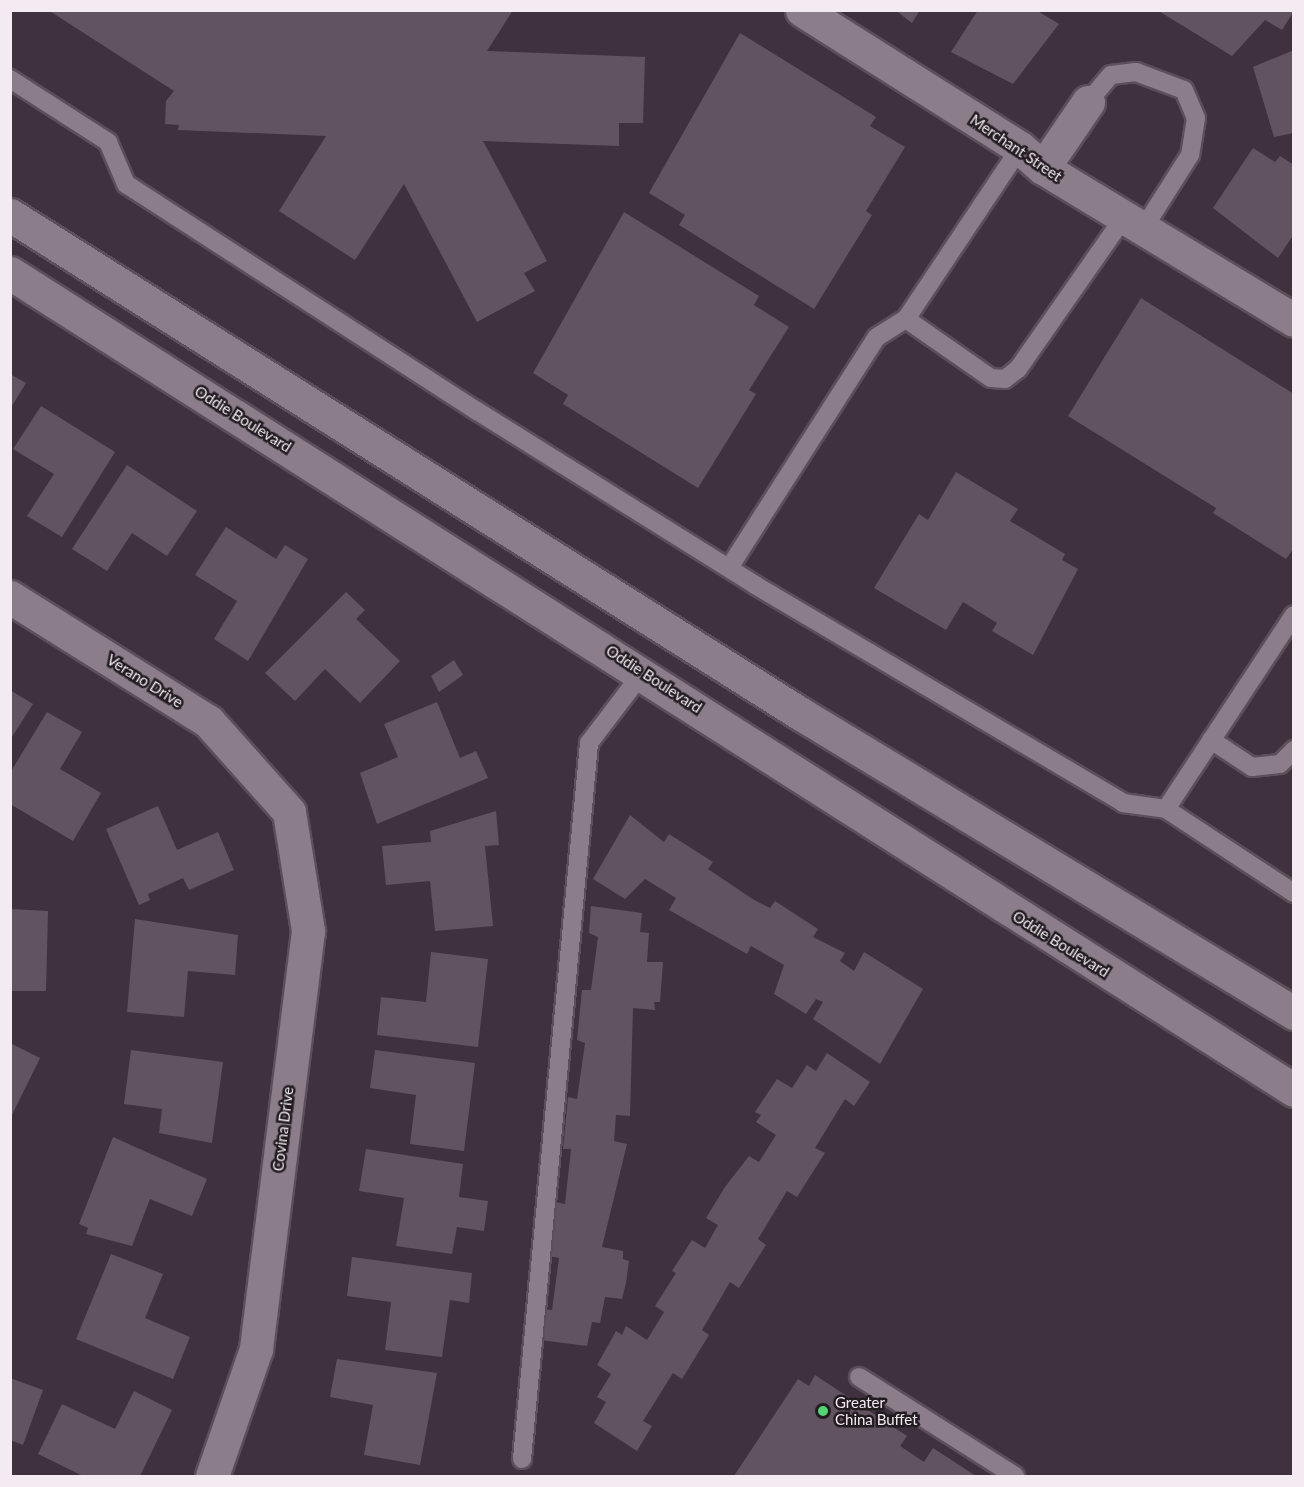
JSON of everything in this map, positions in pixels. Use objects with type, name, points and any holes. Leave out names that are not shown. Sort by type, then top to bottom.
[{"type":"main road","name":"Merchant Street","points":[[802,10],[1031,158],[1135,220],[1293,320]]},
{"type":"main road","points":[[1031,158],[1088,102]]},
{"type":"main road","points":[[10,215],[801,714],[1293,1013]]},
{"type":"main road","name":"Oddie Boulevard","points":[[10,273],[643,672],[1293,1090]]},
{"type":"main road","name":"Verano Drive","points":[[10,597],[208,721],[264,784]]},
{"type":"main road","name":"Covina Drive","points":[[212,1476],[256,1349],[308,931],[289,812],[264,784]]},
{"type":"lane","points":[[906,319],[991,378],[1005,379],[1018,369],[1135,220],[1190,155],[1196,118],[1184,90],[1136,72],[1111,75],[1088,102]]},
{"type":"lane","points":[[10,79],[108,142],[126,184],[729,568],[1123,803],[1166,809],[1293,893]]},
{"type":"lane","points":[[729,568],[877,337],[906,319],[1031,158]]},
{"type":"lane","points":[[1166,809],[1293,615]]},
{"type":"lane","points":[[522,1459],[589,743],[643,672]]},
{"type":"lane","points":[[1211,740],[1252,767],[1280,764],[1293,750]]},
{"type":"lane","points":[[860,1377],[1015,1476]]},
{"type":"building","points":[[48,10],[513,10],[487,51],[645,57],[643,123],[619,123],[619,146],[483,141],[547,261],[524,273],[535,291],[477,322],[404,184],[355,260],[279,211],[326,136],[178,130],[179,125],[165,124],[166,101],[174,91]]},
{"type":"building","points":[[895,10],[920,10],[912,23]]},
{"type":"building","points":[[978,10],[1036,10],[1059,24],[1013,84],[951,52]]},
{"type":"building","points":[[1157,10],[1294,11],[1282,30],[1265,20],[1232,56]]},
{"type":"building","points":[[740,33],[876,117],[870,126],[905,147],[866,211],[872,215],[814,309],[679,225],[685,215],[649,193]]},
{"type":"building","points":[[1294,50],[1294,133],[1274,137],[1253,67]]},
{"type":"building","points":[[1253,148],[1275,162],[1280,156],[1294,165],[1294,234],[1278,258],[1213,208]]},
{"type":"building","points":[[624,212],[759,296],[754,305],[789,327],[749,390],[756,394],[698,488],[563,404],[568,395],[533,373]]},
{"type":"building","points":[[1141,298],[1294,394],[1294,548],[1286,559],[1213,513],[1216,508],[1068,416]]},
{"type":"building","points":[[10,374],[26,383],[10,409]]},
{"type":"building","points":[[41,406],[115,452],[62,537],[27,516],[54,474],[13,449]]},
{"type":"building","points":[[127,465],[197,511],[167,556],[132,533],[107,571],[72,549]]},
{"type":"building","points":[[956,472],[1018,509],[1010,521],[1065,554],[1062,560],[1078,569],[1033,655],[992,631],[997,623],[963,602],[946,630],[874,588],[919,514],[928,520]]},
{"type":"building","points":[[226,527],[276,559],[285,545],[308,559],[248,661],[214,639],[237,601],[195,575]]},
{"type":"building","points":[[346,592],[365,610],[356,619],[400,661],[360,703],[325,669],[295,701],[265,673]]},
{"type":"building","points":[[454,660],[463,675],[439,692],[431,676]]},
{"type":"building","points":[[10,690],[33,704],[10,740]]},
{"type":"building","points":[[437,702],[460,758],[476,751],[488,778],[377,824],[360,773],[398,757],[384,724]]},
{"type":"building","points":[[47,712],[82,732],[60,769],[101,793],[73,841],[10,804],[10,773]]},
{"type":"building","points":[[158,806],[177,850],[218,832],[234,870],[189,890],[183,878],[148,894],[150,900],[139,905],[106,829]]},
{"type":"building","points":[[496,811],[499,845],[485,846],[493,926],[435,931],[430,881],[386,885],[382,846],[431,842],[430,831]]},
{"type":"building","points":[[630,815],[664,842],[669,834],[713,862],[708,869],[754,900],[770,908],[775,901],[818,929],[813,937],[845,953],[840,961],[854,971],[864,952],[923,989],[880,1064],[813,1019],[823,1002],[816,999],[806,1014],[774,994],[784,965],[751,946],[747,954],[669,910],[676,898],[645,879],[625,899],[593,879]]},
{"type":"building","points":[[591,906],[642,913],[640,932],[649,933],[647,962],[663,962],[660,1002],[654,1002],[655,1010],[633,1008],[630,1116],[616,1115],[614,1141],[627,1144],[602,1247],[623,1251],[623,1259],[629,1261],[626,1283],[622,1299],[605,1297],[600,1323],[592,1322],[587,1346],[540,1340],[541,1309],[552,1310],[559,1258],[549,1256],[556,1202],[565,1204],[571,1149],[563,1149],[568,1097],[577,1099],[585,1043],[577,1040],[582,990],[591,990],[598,937],[589,933]]},
{"type":"building","points":[[10,909],[48,911],[46,991],[10,991]]},
{"type":"building","points":[[135,919],[238,935],[235,975],[188,971],[184,1017],[127,1012]]},
{"type":"building","points":[[431,952],[488,959],[478,1047],[377,1035],[381,997],[426,1002]]},
{"type":"building","points":[[10,1043],[40,1058],[10,1119]]},
{"type":"building","points":[[131,1050],[223,1062],[212,1143],[159,1133],[162,1109],[124,1104]]},
{"type":"building","points":[[375,1050],[475,1063],[464,1151],[410,1144],[416,1095],[370,1088]]},
{"type":"building","points":[[827,1053],[870,1082],[854,1106],[845,1099],[815,1148],[825,1153],[797,1197],[787,1191],[758,1239],[766,1245],[739,1288],[730,1282],[702,1330],[709,1335],[682,1379],[673,1373],[643,1421],[652,1426],[637,1451],[594,1423],[606,1402],[597,1397],[611,1374],[597,1365],[616,1331],[622,1335],[626,1326],[647,1340],[664,1312],[655,1306],[676,1273],[672,1271],[692,1240],[705,1248],[718,1225],[706,1218],[725,1187],[749,1156],[759,1162],[776,1135],[756,1122],[761,1115],[755,1112],[777,1079],[792,1088],[807,1065],[816,1071]]},
{"type":"building","points":[[113,1137],[207,1179],[192,1216],[150,1199],[132,1246],[86,1234],[88,1228],[79,1224]]},
{"type":"building","points":[[366,1149],[463,1164],[459,1197],[488,1201],[484,1231],[457,1227],[452,1254],[396,1246],[404,1198],[359,1191]]},
{"type":"building","points":[[111,1254],[163,1274],[145,1318],[190,1337],[173,1379],[76,1339]]},
{"type":"building","points":[[352,1257],[472,1273],[469,1303],[450,1300],[442,1357],[385,1350],[391,1302],[347,1296]]},
{"type":"building","points":[[337,1359],[437,1373],[420,1465],[364,1455],[373,1405],[330,1397]]},
{"type":"building","name":"Greater China Buffet","points":[[815,1375],[907,1436],[900,1446],[924,1462],[933,1448],[976,1476],[734,1476],[798,1379],[809,1386]]},
{"type":"building","points":[[10,1378],[43,1390],[23,1445],[10,1440]]},
{"type":"building","points":[[134,1391],[172,1410],[140,1476],[83,1476],[38,1454],[62,1404],[115,1429]]},
{"type":"place","name":"Greater China Buffet","points":[[823,1411]]}]
